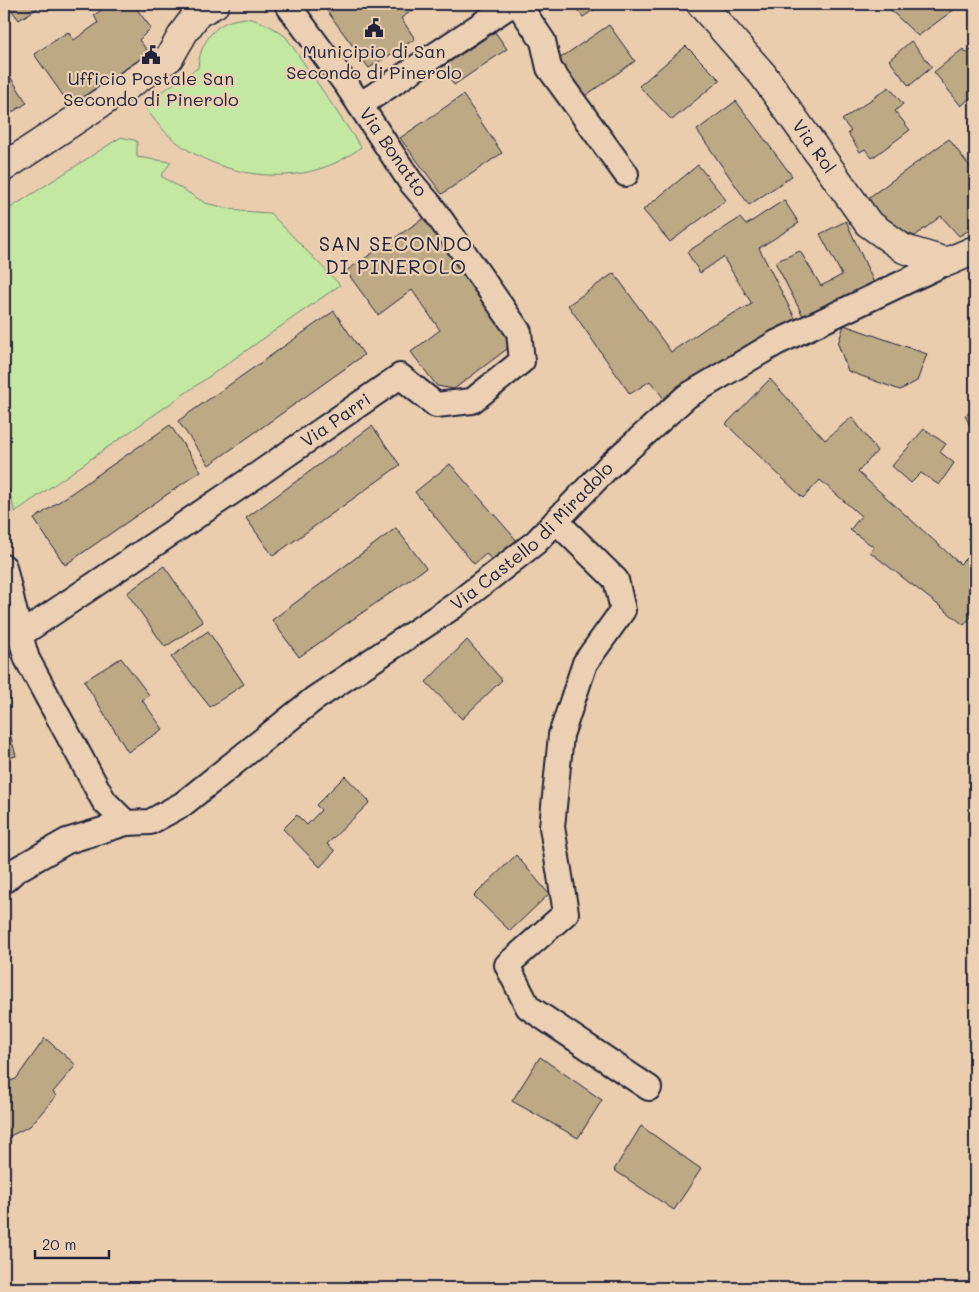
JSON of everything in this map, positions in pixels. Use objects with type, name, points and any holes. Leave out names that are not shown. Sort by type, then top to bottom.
[{"type":"street","points":[[4,167],[169,58],[198,13],[215,4]]},
{"type":"street","name":"Via Bonatto","points":[[287,4],[360,105],[410,181],[446,227]]},
{"type":"street","points":[[360,105],[512,4]]},
{"type":"street","points":[[518,4],[543,41],[549,68],[626,174]]},
{"type":"street","name":"Via Rol","points":[[701,4],[763,75],[868,223],[904,250],[947,262]]},
{"type":"street","name":"Via Parri","points":[[20,635],[260,474],[400,376],[436,404],[472,402],[522,361],[520,332],[446,227]]},
{"type":"street","points":[[947,262],[975,250]]},
{"type":"street","name":"Via Castello di Miradolo","points":[[4,882],[16,870],[67,841],[126,823],[150,822],[183,804],[314,699],[454,606],[536,542],[608,467],[687,396],[776,342],[947,262]]},
{"type":"street","points":[[556,521],[616,580],[623,610],[585,663],[561,735],[552,827],[566,913],[507,965],[528,1007],[649,1088]]},
{"type":"street","points":[[4,567],[27,658],[104,801],[126,823]]},
{"type":"green space","points":[[246,18],[267,25],[286,37],[361,147],[341,160],[320,169],[297,174],[250,173],[227,168],[205,159],[179,144],[162,128],[143,104],[198,68],[201,53],[207,39],[217,28],[230,21]]},
{"type":"green space","points":[[121,137],[137,141],[137,157],[171,162],[161,176],[205,203],[240,211],[270,213],[340,285],[15,512],[4,472],[4,212]]},
{"type":"building","points":[[7,4],[44,4],[19,20]]},
{"type":"building","points":[[111,4],[133,4],[151,28],[139,40],[151,55],[71,107],[34,54],[68,32],[74,40],[98,23],[94,15]]},
{"type":"building","name":"Municipio di San Secondo di Pinerolo","points":[[322,4],[423,4],[401,18],[415,39],[369,68]]},
{"type":"building","points":[[573,4],[602,4],[583,17]]},
{"type":"building","points":[[884,4],[957,4],[959,6],[918,36]]},
{"type":"building","points":[[609,25],[635,61],[582,98],[556,61]]},
{"type":"building","points":[[495,32],[507,49],[454,85],[442,67]]},
{"type":"building","points":[[911,41],[932,67],[909,86],[889,60]]},
{"type":"building","points":[[686,46],[720,80],[672,120],[639,86]]},
{"type":"building","points":[[975,46],[975,94],[961,106],[934,72],[963,49],[966,53]]},
{"type":"building","points":[[4,67],[27,103],[4,117]]},
{"type":"building","points":[[889,87],[903,104],[895,111],[910,130],[872,158],[865,149],[860,152],[848,133],[851,131],[842,120]]},
{"type":"building","points":[[463,95],[502,153],[442,194],[400,138]]},
{"type":"building","points":[[736,101],[792,176],[749,205],[697,130]]},
{"type":"building","points":[[949,139],[970,167],[975,163],[975,227],[959,236],[941,216],[915,236],[899,230],[884,220],[864,201]]},
{"type":"building","points":[[698,165],[726,200],[670,242],[643,210]]},
{"type":"building","points":[[784,200],[799,223],[759,248],[797,322],[722,360],[665,400],[650,381],[630,394],[568,305],[614,273],[671,352],[709,326],[752,304],[723,257],[700,273],[687,252],[740,218],[746,225]]},
{"type":"building","points":[[427,216],[509,335],[507,349],[454,389],[437,386],[411,352],[440,330],[412,290],[378,315],[346,271]]},
{"type":"building","points":[[846,221],[875,285],[804,318],[775,262],[800,251],[821,286],[842,275],[820,234]]},
{"type":"building","points":[[334,311],[364,355],[209,465],[178,421]]},
{"type":"building","points":[[844,325],[927,354],[917,381],[900,390],[848,371],[838,344]]},
{"type":"building","points":[[770,379],[825,440],[852,417],[877,451],[858,472],[960,564],[966,558],[975,566],[975,612],[964,625],[870,552],[874,547],[850,530],[861,516],[820,480],[803,498],[726,424]]},
{"type":"building","points":[[975,410],[975,437],[965,415]]},
{"type":"building","points":[[170,425],[201,471],[65,565],[34,519]]},
{"type":"building","points":[[372,426],[400,465],[273,556],[246,518]]},
{"type":"building","points":[[924,429],[946,444],[940,452],[954,463],[939,485],[921,473],[911,483],[892,466]]},
{"type":"building","points":[[450,464],[519,543],[494,561],[486,554],[474,564],[415,492]]},
{"type":"building","points":[[396,528],[426,568],[299,657],[272,620]]},
{"type":"building","points":[[164,566],[203,622],[165,647],[127,593]]},
{"type":"building","points":[[208,631],[244,684],[210,707],[171,657]]},
{"type":"building","points":[[467,640],[502,680],[462,719],[426,682]]},
{"type":"building","points":[[121,658],[149,695],[142,700],[163,729],[128,752],[84,681]]},
{"type":"building","points":[[4,711],[16,756],[4,759]]},
{"type":"building","points":[[345,776],[370,802],[327,844],[335,851],[320,867],[283,829],[297,815],[307,825],[321,810],[316,805]]},
{"type":"building","points":[[516,855],[549,894],[510,931],[474,896]]},
{"type":"building","points":[[45,1038],[76,1065],[53,1092],[56,1096],[30,1126],[6,1138],[4,1131],[4,1083],[16,1079]]},
{"type":"building","points":[[540,1057],[602,1100],[578,1138],[512,1101]]},
{"type":"building","points":[[641,1126],[701,1169],[674,1210],[614,1170]]},
{"type":"place","name":"Municipio di San Secondo di Pinerolo","points":[[374,28]]},
{"type":"place","name":"Ufficio Postale San Secondo di Pinerolo","points":[[151,55]]},
{"type":"district","name":"SAN SECONDO DI PINEROLO","points":[[396,256]]}]
